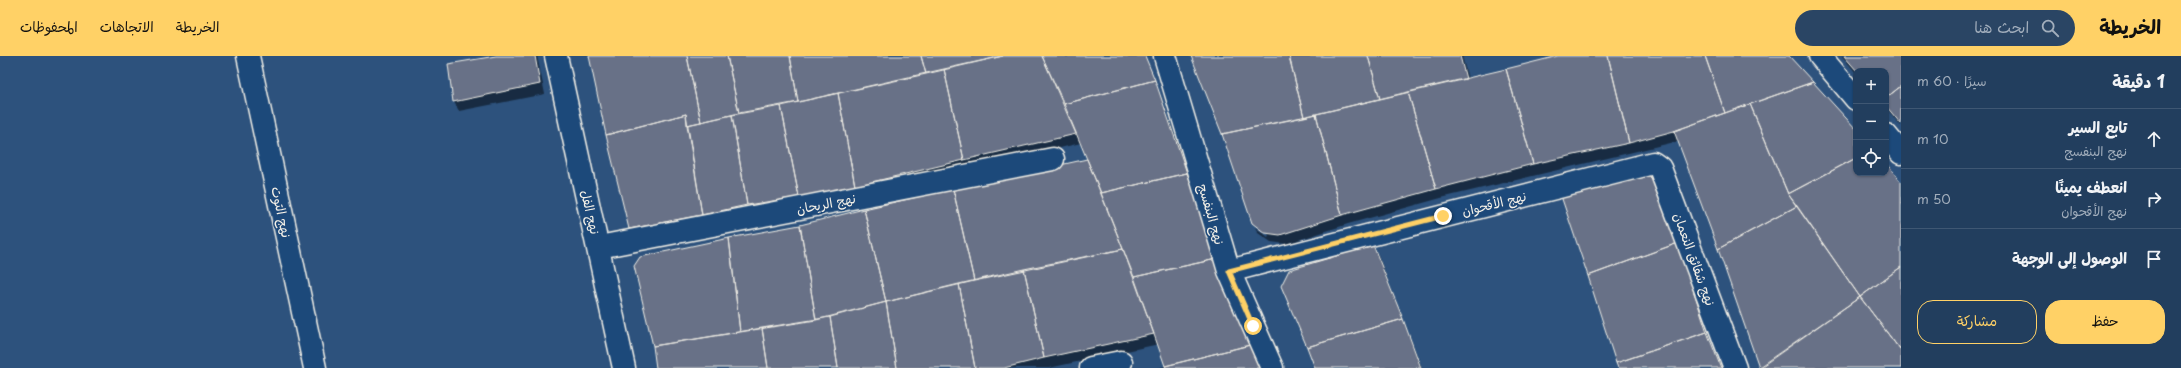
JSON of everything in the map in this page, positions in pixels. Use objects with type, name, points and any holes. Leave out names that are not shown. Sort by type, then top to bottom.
[{"type":"street","name":"نهج التوت","points":[[248,56],[315,368]]},
{"type":"street","name":"نهج الفل","points":[[556,56],[599,247],[624,368]]},
{"type":"street","name":"نهج البنفسج","points":[[1165,56],[1229,271],[1272,368]]},
{"type":"street","points":[[1820,56],[1853,95]]},
{"type":"street","points":[[1889,139],[1901,153]]},
{"type":"street","name":"نهج الريحان","points":[[599,247],[1053,159]]},
{"type":"street","name":"نهج شقائق النعمان","points":[[1643,164],[1653,163],[1660,168],[1735,368]]},
{"type":"street","name":"نهج الأقحوان","points":[[1229,271],[1643,164]]},
{"type":"street","points":[[1091,368],[1122,362]]},
{"type":"building","points":[[496,56],[535,56],[540,84],[453,102],[448,64]]},
{"type":"building","points":[[589,56],[687,56],[701,122],[687,125],[686,114],[606,135]]},
{"type":"building","points":[[687,56],[727,56],[739,113],[701,122]]},
{"type":"building","points":[[727,56],[790,56],[798,102],[739,113]]},
{"type":"building","points":[[790,56],[921,56],[926,74],[798,102]]},
{"type":"building","points":[[921,56],[1003,56],[926,74]]},
{"type":"building","points":[[1003,56],[1042,56],[1076,134],[964,160],[944,69]]},
{"type":"building","points":[[1042,56],[1145,56],[1155,80],[1064,104]]},
{"type":"building","points":[[1191,56],[1289,56],[1304,117],[1222,134]]},
{"type":"building","points":[[1289,56],[1368,56],[1380,99],[1304,117]]},
{"type":"building","points":[[1368,56],[1460,56],[1466,79],[1380,99]]},
{"type":"building","points":[[1558,56],[1608,56],[1629,143],[1533,164],[1506,69]]},
{"type":"building","points":[[1608,56],[1705,56],[1725,113],[1674,131],[1629,143]]},
{"type":"building","points":[[1705,56],[1789,56],[1813,82],[1725,113]]},
{"type":"building","points":[[1844,56],[1901,56],[1901,86],[1889,96],[1889,68],[1854,68]]},
{"type":"building","points":[[944,69],[964,160],[855,186],[838,93]]},
{"type":"building","points":[[1506,69],[1533,164],[1436,189],[1408,92]]},
{"type":"building","points":[[1155,80],[1187,173],[1101,193],[1064,104]]},
{"type":"building","points":[[1813,82],[1853,126],[1853,160],[1788,194],[1750,104]]},
{"type":"building","points":[[1901,86],[1901,124],[1889,110],[1889,96]]},
{"type":"building","points":[[1408,92],[1436,189],[1342,215],[1316,114]]},
{"type":"building","points":[[838,93],[855,186],[799,197],[781,106]]},
{"type":"building","points":[[1750,104],[1788,194],[1797,206],[1718,249],[1674,131]]},
{"type":"building","points":[[781,106],[799,197],[747,205],[732,115]]},
{"type":"building","points":[[686,114],[702,215],[629,229],[606,135]]},
{"type":"building","points":[[1316,114],[1342,215],[1280,235],[1265,233],[1252,223],[1222,134]]},
{"type":"building","points":[[732,115],[747,205],[702,215],[687,125]]},
{"type":"building","points":[[1087,159],[1123,249],[974,281],[953,189]]},
{"type":"building","points":[[1853,160],[1853,176],[1889,176],[1889,167],[1901,182],[1901,267],[1860,297],[1788,194]]},
{"type":"building","points":[[1641,171],[1659,182],[1678,243],[1588,276],[1560,193]]},
{"type":"building","points":[[1187,173],[1221,258],[1134,277],[1101,193]]},
{"type":"building","points":[[953,189],[974,281],[886,302],[864,209]]},
{"type":"building","points":[[1797,206],[1860,297],[1759,367],[1718,249]]},
{"type":"building","points":[[864,209],[886,302],[816,320],[800,225]]},
{"type":"building","points":[[800,225],[816,320],[740,332],[729,238]]},
{"type":"building","points":[[729,238],[740,332],[653,346],[634,266],[640,257]]},
{"type":"building","points":[[1678,243],[1707,332],[1616,363],[1588,276]]},
{"type":"building","points":[[1373,245],[1403,319],[1307,347],[1281,286],[1289,270]]},
{"type":"building","points":[[1123,249],[1154,334],[1044,358],[1024,269]]},
{"type":"building","points":[[1221,258],[1254,344],[1165,366],[1134,277]]},
{"type":"building","points":[[1901,267],[1901,351],[1860,297]]},
{"type":"building","points":[[1024,269],[1044,358],[1004,368],[975,368],[959,284]]},
{"type":"building","points":[[959,284],[975,368],[897,368],[886,302]]},
{"type":"building","points":[[1860,297],[1901,351],[1901,368],[1762,368],[1762,366]]},
{"type":"building","points":[[886,302],[897,368],[838,368],[830,317]]},
{"type":"building","points":[[830,317],[838,368],[768,368],[762,328]]},
{"type":"building","points":[[1403,319],[1421,368],[1315,368],[1307,347]]},
{"type":"building","points":[[762,328],[768,368],[656,368],[653,346]]},
{"type":"building","points":[[1707,332],[1721,368],[1618,368],[1616,363]]},
{"type":"building","points":[[1254,344],[1263,368],[1166,368],[1165,366]]},
{"type":"route","points":[[1253,326],[1229,271],[1443,216]]}]
